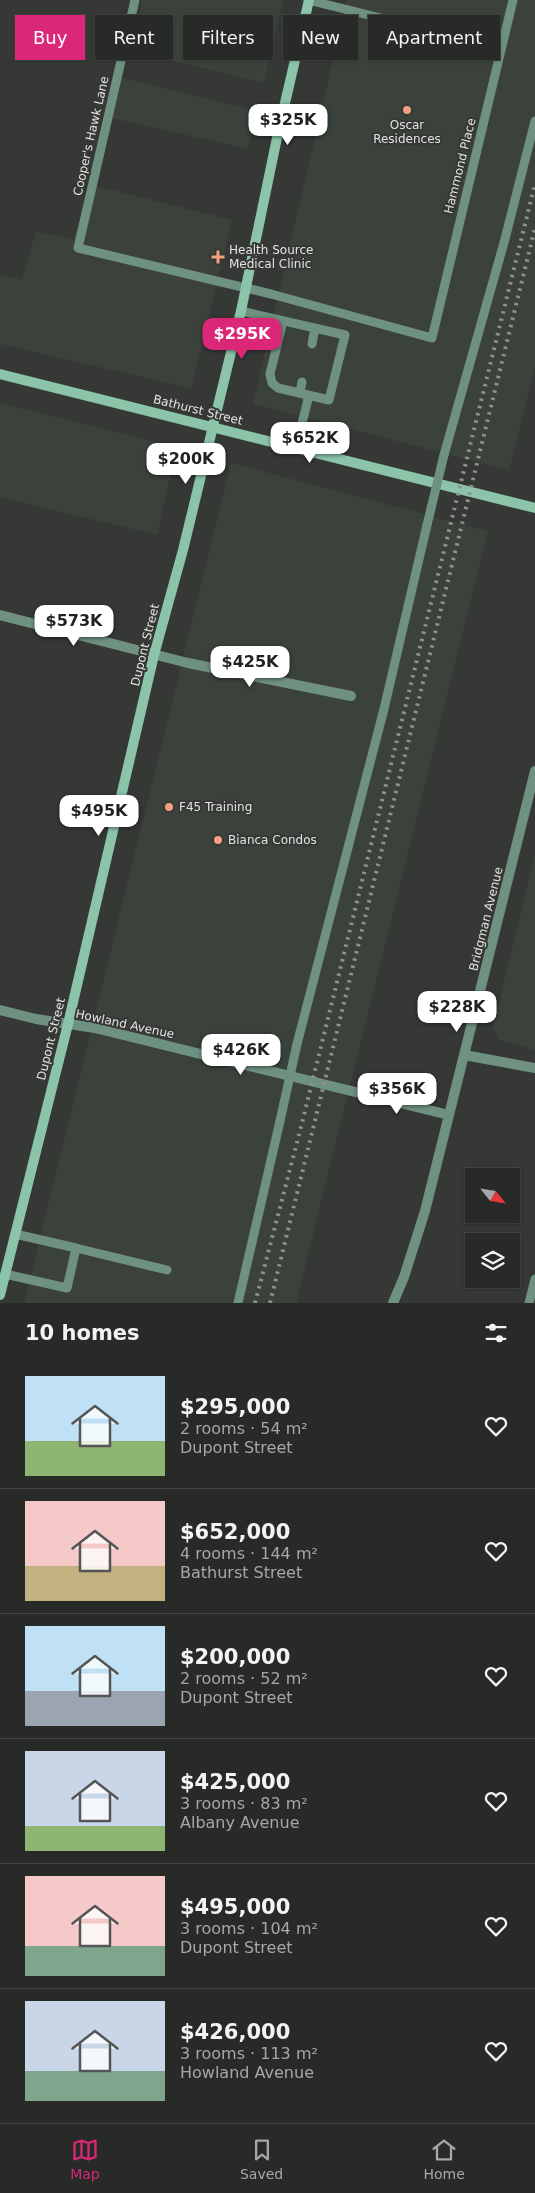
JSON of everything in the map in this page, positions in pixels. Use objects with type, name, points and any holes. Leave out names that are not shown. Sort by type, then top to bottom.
[{"type":"main road","name":"Dupont Street","points":[[0,1295],[68,1024],[154,655],[241,311],[278,133],[309,0]]},
{"type":"main road","name":"Bathurst Street","points":[[0,374],[535,508]]},
{"type":"street","points":[[0,615],[154,655],[351,696]]},
{"type":"street","name":"Bridgman Avenue","points":[[396,1302],[425,1211],[535,771]]},
{"type":"street","name":"Howland Avenue","points":[[0,1010],[95,1028],[449,1115]]},
{"type":"street","points":[[464,1055],[535,1068]]},
{"type":"lane","name":"Cooper's Hawk Lane","points":[[135,0],[78,248],[246,288]]},
{"type":"lane","points":[[309,0],[501,48]]},
{"type":"lane","name":"Hammond Place","points":[[246,288],[432,338],[513,0]]},
{"type":"lane","points":[[238,1303],[297,1044],[384,709],[444,455],[505,239],[535,121]]},
{"type":"lane","points":[[241,311],[345,335],[329,400],[278,388],[272,383],[270,374],[283,321]]},
{"type":"lane","points":[[312,344],[315,328]]},
{"type":"lane","points":[[300,393],[302,382]]},
{"type":"lane","points":[[296,448],[309,395]]},
{"type":"lane","points":[[15,1234],[167,1270]]},
{"type":"lane","points":[[5,1274],[67,1288],[76,1248]]},
{"type":"lane","points":[[530,1303],[535,1279]]},
{"type":"shaded area","points":[[142,0],[283,0],[273,44],[273,15],[183,15],[183,60],[269,60],[264,83],[171,60],[173,60],[173,15],[138,15]]},
{"type":"shaded area","points":[[347,0],[535,0],[535,366],[509,470],[253,404],[333,60],[358,60],[358,15],[344,15]]},
{"type":"shaded area","points":[[122,78],[257,111],[248,149],[112,118]]},
{"type":"shaded area","points":[[88,184],[232,220],[192,386],[189,388],[0,344],[0,275],[22,280],[36,231],[74,240]]},
{"type":"shaded area","points":[[0,403],[177,447],[157,535],[0,497]]},
{"type":"shaded area","points":[[231,463],[488,531],[296,1303],[24,1303]]},
{"type":"shaded area","points":[[535,854],[535,1050],[498,1040],[493,1027]]},
{"type":"railway","points":[[255,1303],[301,1127],[535,184]]},
{"type":"railway","points":[[270,1303],[535,228]]},
{"type":"place","name":"Oscar Residences","points":[[407,110]]},
{"type":"place","name":"Health Source Medical Clinic","points":[[218,257]]},
{"type":"place","name":"F45 Training","points":[[169,807]]},
{"type":"place","name":"Bianca Condos","points":[[218,840]]}]
